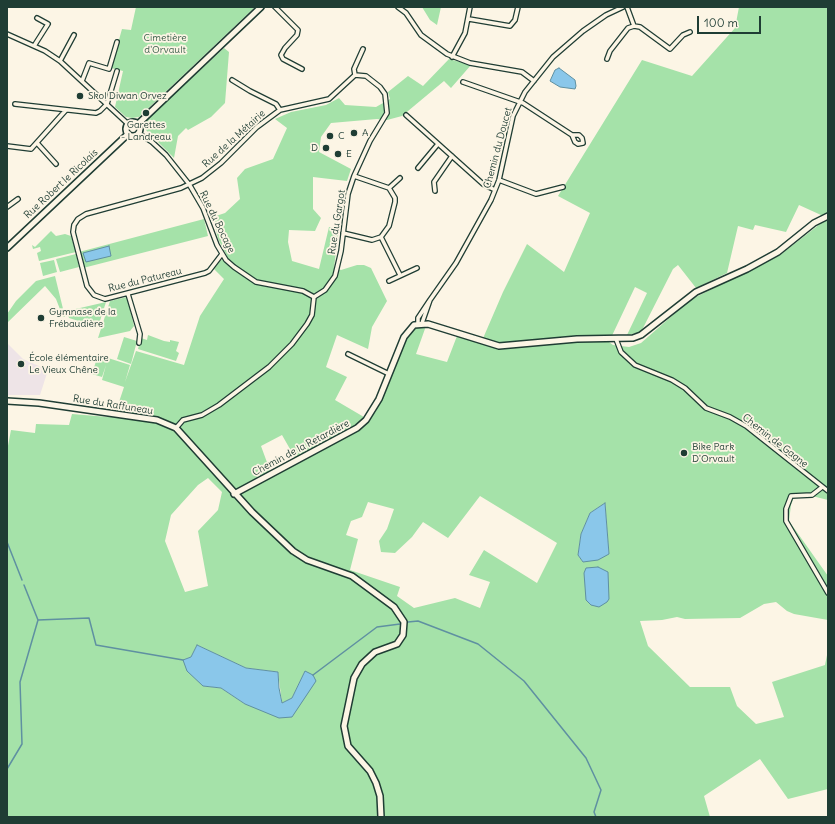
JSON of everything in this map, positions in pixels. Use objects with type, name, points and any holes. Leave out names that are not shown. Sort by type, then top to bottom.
[{"type":"street","points":[[138,124],[261,7]]},
{"type":"street","points":[[275,7],[298,30],[281,56],[283,59],[302,70]]},
{"type":"street","points":[[398,7],[406,13],[421,35],[437,48],[452,57],[470,63],[522,72],[534,81]]},
{"type":"street","points":[[452,57],[465,33],[469,19],[470,7]]},
{"type":"street","points":[[469,19],[510,26],[515,20],[518,7]]},
{"type":"street","name":"Chemin du Doucet","points":[[420,324],[430,300],[456,263],[495,190],[499,180],[510,127],[519,102],[553,57],[583,31],[606,15],[623,7]]},
{"type":"street","points":[[627,7],[634,26]]},
{"type":"street","points":[[34,46],[48,24],[37,18]]},
{"type":"street","points":[[607,59],[610,51],[628,28],[634,26],[640,26],[670,49],[683,35],[690,32]]},
{"type":"street","points":[[7,34],[34,46],[60,61],[128,124]]},
{"type":"street","points":[[60,61],[74,35]]},
{"type":"street","points":[[82,81],[89,63],[109,69],[117,42]]},
{"type":"street","points":[[355,75],[354,69],[364,49]]},
{"type":"street","points":[[15,104],[96,113],[107,104],[117,71]]},
{"type":"street","name":"Rue de la Métairie","points":[[189,184],[212,171],[257,127],[280,110],[328,99],[355,75]]},
{"type":"street","name":"Rue du Gargot","points":[[314,297],[325,290],[335,276],[343,234],[347,200],[354,176],[370,141],[387,113],[385,94],[380,87],[366,76],[355,75]]},
{"type":"street","points":[[232,80],[276,104],[280,110]]},
{"type":"street","points":[[463,82],[519,102],[572,135]]},
{"type":"street","points":[[7,146],[32,149],[66,110]]},
{"type":"street","points":[[406,115],[483,184],[495,190]]},
{"type":"street","points":[[128,124],[133,122],[138,124]]},
{"type":"street","points":[[128,124],[126,129],[128,134],[133,136],[138,133],[140,129],[138,124]]},
{"type":"street","name":"Rue du Bocage","points":[[138,133],[152,142],[166,155],[189,184],[203,208],[222,254],[237,270],[256,282],[303,291],[314,297]]},
{"type":"street","name":"Rue Robert le Ricolais","points":[[8,246],[128,134]]},
{"type":"street","points":[[37,143],[56,164]]},
{"type":"street","points":[[418,168],[438,144]]},
{"type":"street","points":[[436,191],[434,182],[452,156]]},
{"type":"street","points":[[343,234],[372,240],[381,237],[389,226],[395,202],[395,198],[390,188],[354,176]]},
{"type":"street","points":[[390,188],[400,178]]},
{"type":"street","points":[[499,180],[536,194],[563,187]]},
{"type":"street","name":"Rue du Patureau","points":[[189,184],[180,188],[86,214],[78,219],[74,225],[73,232],[90,292],[105,299],[205,273],[209,271],[222,254]]},
{"type":"street","points":[[7,207],[18,199]]},
{"type":"street","points":[[420,324],[500,346],[577,339],[627,339],[641,335],[696,292],[748,269],[778,252],[814,223],[828,216]]},
{"type":"street","points":[[381,237],[400,275]]},
{"type":"street","points":[[389,281],[417,268]]},
{"type":"street","points":[[128,294],[140,334],[138,343]]},
{"type":"street","points":[[176,428],[182,420],[202,415],[219,405],[269,367],[292,344],[308,324],[314,304],[314,297]]},
{"type":"street","name":"Chemin de la Retardière","points":[[234,494],[357,428],[374,410],[404,337],[410,328],[420,324]]},
{"type":"street","name":"Chemin de Gagne","points":[[616,339],[621,352],[635,365],[672,380],[685,388],[706,408],[730,417],[746,426],[821,488],[828,492]]},
{"type":"street","points":[[348,354],[389,374]]},
{"type":"street","name":"Rue du Raffuneau","points":[[7,401],[25,401],[126,415],[157,420],[176,428],[234,494],[293,551],[308,560],[352,576],[401,615],[404,629],[401,640],[393,646],[375,652],[362,664],[358,670],[348,702],[344,726],[348,746],[370,771],[376,783],[380,796],[381,817]]},
{"type":"street","points":[[821,488],[812,495],[791,496],[786,509],[786,521],[828,593]]},
{"type":"shaded area","name":"École élémentaire Le Vieux Chêne","points":[[7,343],[23,359],[48,370],[40,395],[7,395]]},
{"type":"green space","name":"Cimetière d'Orvault","points":[[136,7],[255,7],[139,117],[132,118],[126,117],[115,107],[123,71],[111,68],[122,29],[131,30]]},
{"type":"green space","points":[[422,7],[441,7],[437,25],[430,20]]},
{"type":"green space","points":[[739,7],[828,7],[828,500],[816,497],[794,497],[791,505],[789,521],[828,576],[828,620],[794,614],[787,611],[776,602],[764,604],[740,618],[685,619],[677,617],[662,620],[640,621],[648,646],[690,687],[730,687],[737,706],[756,724],[784,717],[772,682],[825,665],[828,650],[828,789],[788,799],[760,759],[704,796],[710,817],[7,817],[7,451],[11,430],[35,433],[36,424],[69,425],[72,414],[108,417],[116,411],[124,387],[102,380],[106,365],[102,377],[92,374],[97,358],[107,361],[108,358],[130,365],[125,382],[136,351],[184,365],[200,316],[224,279],[214,269],[220,261],[227,256],[218,239],[213,217],[225,213],[240,199],[237,178],[245,169],[273,159],[287,128],[275,119],[291,112],[326,105],[339,98],[345,105],[376,107],[390,99],[388,92],[408,76],[423,86],[449,59],[471,65],[451,88],[444,81],[402,116],[387,120],[377,119],[331,123],[321,137],[319,152],[351,169],[347,181],[313,177],[313,209],[321,218],[315,231],[289,230],[288,242],[292,261],[319,269],[329,227],[339,228],[334,268],[341,270],[357,265],[364,265],[371,268],[387,301],[372,327],[368,349],[337,335],[326,367],[347,377],[335,400],[369,420],[376,411],[406,339],[415,328],[426,326],[416,354],[447,362],[457,336],[481,343],[503,292],[527,244],[564,272],[590,213],[558,196],[642,60],[692,76],[735,28]],"holes":[[[799,205],[821,215],[820,224],[780,255],[690,300],[641,343],[629,347],[613,345],[609,342],[635,287],[647,293],[627,335],[641,332],[673,269],[678,265],[696,288],[727,273],[738,226],[753,230],[755,225],[786,232]],[[282,435],[298,463],[272,476],[261,446]],[[208,478],[222,492],[218,510],[198,531],[208,586],[185,592],[165,541],[171,515],[198,485]],[[480,496],[557,543],[537,583],[484,550],[469,575],[490,582],[480,608],[455,598],[414,608],[397,596],[400,587],[350,570],[358,539],[346,535],[351,521],[362,517],[368,502],[394,509],[387,529],[379,541],[381,552],[395,553],[412,537],[423,522],[448,538]],[[605,503],[609,554],[583,562],[578,555],[581,534],[590,513]],[[197,645],[246,668],[278,672],[282,703],[292,698],[305,671],[292,717],[245,704],[221,688],[203,686],[184,660],[191,657]]]},
{"type":"green space","points":[[224,48],[229,52],[225,103],[211,117],[188,130],[186,128],[178,136],[174,158],[146,130],[145,121]]},
{"type":"green space","points":[[204,219],[208,236],[83,268],[79,252]]},
{"type":"green space","points":[[51,231],[56,236],[65,234],[71,236],[76,252],[39,261],[37,253],[41,251],[40,247],[33,249],[32,245],[35,247]]},
{"type":"green space","points":[[76,254],[79,267],[60,272],[56,259]]},
{"type":"green space","points":[[54,260],[57,272],[43,276],[40,263]]},
{"type":"green space","points":[[55,276],[65,317],[63,317],[56,299],[45,286],[7,323],[7,314],[16,301],[36,281]]},
{"type":"green space","points":[[127,297],[134,326],[130,331],[98,338],[110,301]]},
{"type":"green space","points":[[106,302],[98,327],[69,318],[67,311]]},
{"type":"green space","points":[[148,335],[164,341],[170,342],[170,340],[179,342],[176,351],[179,353],[176,361],[138,349],[141,338],[147,340]]},
{"type":"green space","points":[[124,337],[137,341],[131,364],[117,359]]},
{"type":"water","points":[[559,68],[575,80],[575,89],[560,87],[550,81],[555,70]]},
{"type":"water","points":[[109,246],[111,256],[86,262],[83,253]]},
{"type":"water","points":[[605,503],[609,554],[598,560],[583,562],[578,555],[581,534],[590,513]]},
{"type":"water","points":[[598,567],[608,572],[609,599],[599,607],[591,605],[586,600],[584,573],[586,568]]},
{"type":"water","points":[[197,645],[246,668],[278,672],[282,703],[292,698],[305,671],[313,675],[316,681],[292,717],[279,718],[245,704],[221,688],[203,686],[187,671],[183,660],[191,657]]},
{"type":"waterway","points":[[7,542],[22,580]]},
{"type":"waterway","points":[[7,769],[22,744],[20,682],[38,620],[24,585]]},
{"type":"waterway","points":[[38,620],[89,618],[96,645],[183,660]]},
{"type":"waterway","points":[[408,622],[418,621],[478,644],[524,681],[586,758],[601,790],[594,812],[596,817]]},
{"type":"waterway","points":[[313,675],[377,627],[400,624]]},
{"type":"place","name":"Skol Diwan Orvez","points":[[80,96]]},
{"type":"place","name":"Garettes - Landreau","points":[[146,113]]},
{"type":"place","name":"A","points":[[354,133]]},
{"type":"place","name":"C","points":[[330,136]]},
{"type":"place","name":"D","points":[[326,148]]},
{"type":"place","name":"E","points":[[338,154]]},
{"type":"place","name":"Gymnase de la Frébaudière","points":[[41,318]]},
{"type":"place","name":"École élémentaire Le Vieux Chêne","points":[[21,364]]},
{"type":"place","name":"Bike Park D'Orvault","points":[[684,453]]}]
